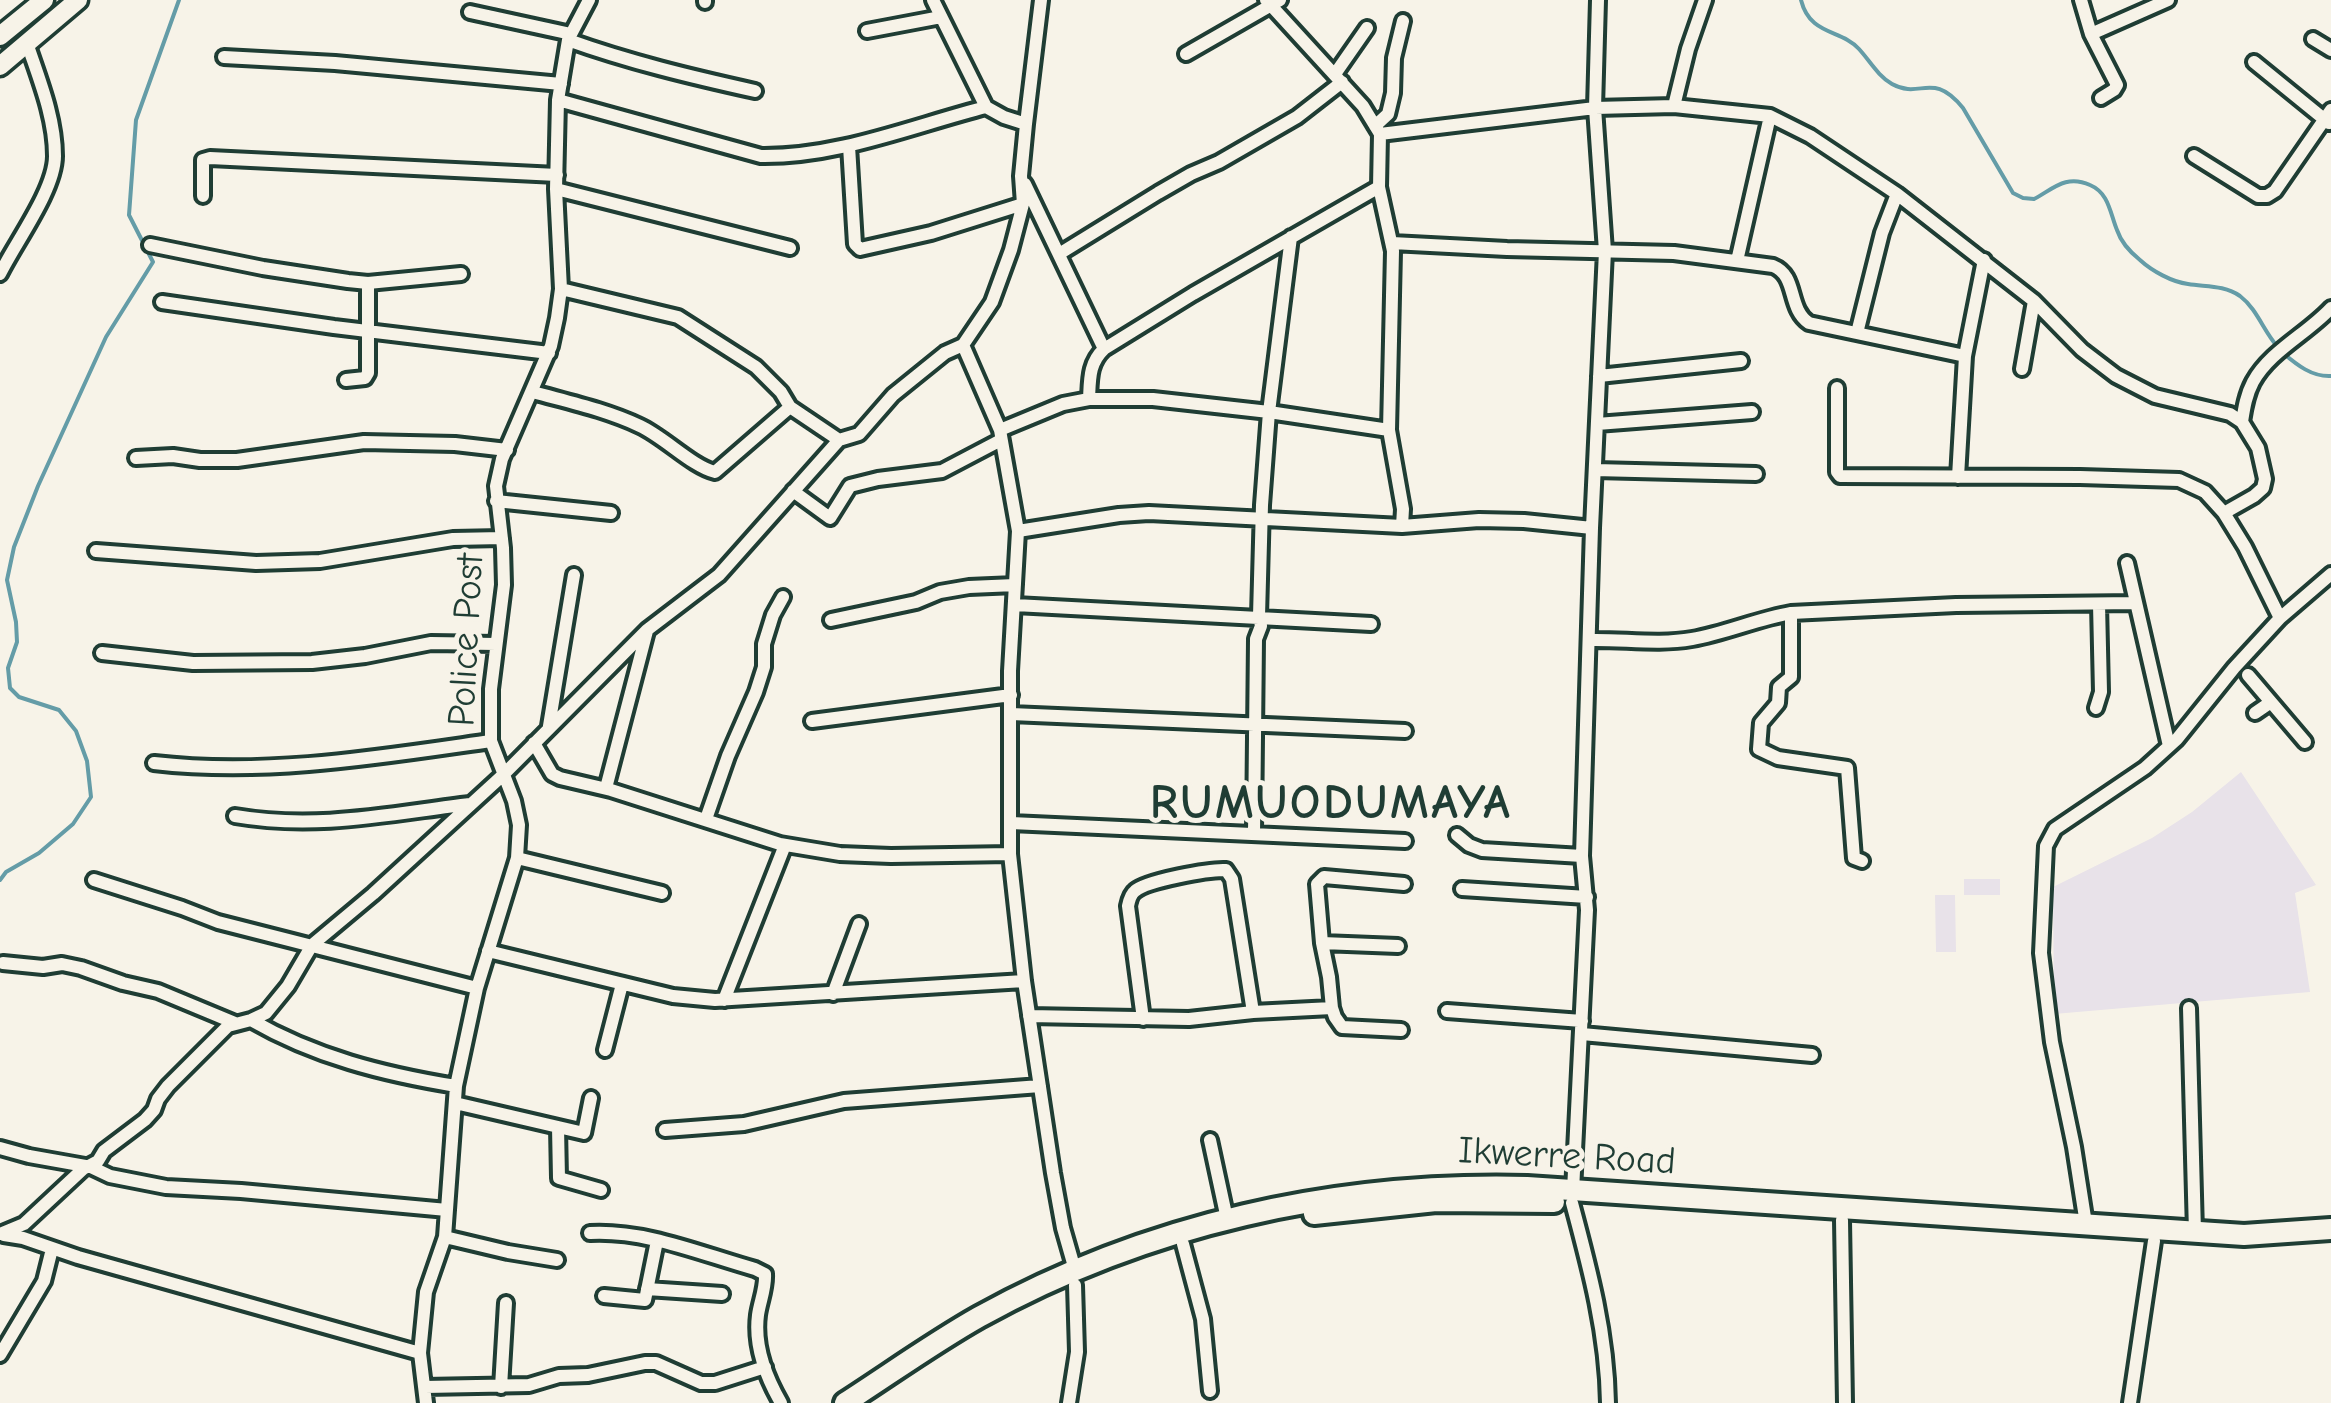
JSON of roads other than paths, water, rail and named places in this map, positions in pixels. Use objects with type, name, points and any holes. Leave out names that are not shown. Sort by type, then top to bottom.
[{"type":"main road","points":[[0,36],[44,0]]},
{"type":"main road","points":[[0,66],[78,0]]},
{"type":"main road","name":"Ikwerre Road","points":[[845,1403],[966,1324],[1160,1240],[1228,1219],[1339,1196],[1431,1187],[1527,1187],[1573,1197],[2196,1232],[2276,1234],[2331,1229]]},
{"type":"main road","points":[[870,1403],[976,1334],[1075,1278],[1236,1229],[1377,1206],[1573,1197],[2154,1241],[2265,1247],[2331,1243]]},
{"type":"street","name":"Police Post","points":[[426,1403],[420,1353],[426,1292],[445,1237],[456,1086],[477,988],[517,858],[519,825],[514,801],[491,741],[491,689],[504,585],[496,486],[548,352],[557,318],[561,288],[556,182],[558,100],[570,37],[589,0]]},
{"type":"street","points":[[934,0],[986,107],[1004,118],[1026,124]]},
{"type":"street","points":[[0,1234],[24,1224],[144,1120],[168,1086],[221,1032],[266,1013],[288,986],[312,945],[374,894],[503,775],[647,630],[719,574],[839,440],[858,434],[894,395],[945,353],[963,345],[1003,278],[1023,204],[1021,176],[1041,0]]},
{"type":"street","points":[[1598,0],[1596,108],[1605,251],[1582,856],[1587,897],[1573,1197],[1598,1301],[1608,1371],[1608,1403]]},
{"type":"street","points":[[1674,106],[1705,0]]},
{"type":"street","points":[[2081,0],[2092,34],[2117,85],[2101,98]]},
{"type":"street","points":[[2092,34],[2168,0]]},
{"type":"street","points":[[1186,54],[1273,2],[1363,106],[1378,130],[1379,187],[1392,243],[1389,430],[1403,509],[1402,526]]},
{"type":"street","points":[[470,12],[570,37],[600,52],[755,91]]},
{"type":"street","points":[[867,31],[940,17]]},
{"type":"street","points":[[1378,130],[1388,114],[1393,94],[1394,58],[1403,21]]},
{"type":"street","points":[[1059,254],[1174,184],[1297,117],[1338,78],[1367,28]]},
{"type":"street","points":[[2313,40],[2331,50]]},
{"type":"street","points":[[0,274],[45,192],[56,158],[48,105],[27,43]]},
{"type":"street","points":[[224,57],[335,62],[560,84]]},
{"type":"street","points":[[2194,156],[2258,196],[2267,196],[2275,191],[2329,118],[2254,62]]},
{"type":"street","points":[[558,100],[761,156],[791,156],[849,146],[986,107]]},
{"type":"street","points":[[1378,130],[1596,108],[1674,106],[1770,116],[1810,136],[1897,194],[2034,301],[2082,350],[2116,376],[2155,396],[2230,414],[2242,422],[2258,448],[2266,478],[2263,488],[2254,496],[2224,514]]},
{"type":"street","points":[[1737,261],[1770,116]]},
{"type":"street","points":[[849,146],[856,244],[860,249],[930,233],[1023,204]]},
{"type":"street","points":[[203,196],[203,160],[210,158],[556,182],[790,248]]},
{"type":"street","points":[[1021,176],[1104,348]]},
{"type":"street","points":[[1089,399],[1090,370],[1104,348],[1379,187]]},
{"type":"street","points":[[1857,333],[1882,233],[1897,194]]},
{"type":"street","points":[[1254,834],[1262,519],[1291,237]]},
{"type":"street","points":[[1392,243],[1674,254],[1773,266],[1784,270],[1796,309],[1809,323],[1965,356]]},
{"type":"street","points":[[150,244],[263,268],[368,283],[461,274]]},
{"type":"street","points":[[1958,476],[1965,356],[1984,260]]},
{"type":"street","points":[[346,380],[365,378],[368,372],[368,283]]},
{"type":"street","points":[[561,288],[678,317],[756,367],[790,407],[839,440]]},
{"type":"street","points":[[2022,368],[2034,301]]},
{"type":"street","points":[[162,302],[548,352]]},
{"type":"street","points":[[2242,422],[2254,380],[2273,358],[2331,308]]},
{"type":"street","points":[[963,345],[1000,435],[1018,531],[1010,854],[1040,1086],[1075,1278],[1077,1352],[1069,1403]]},
{"type":"street","points":[[1599,376],[1741,361]]},
{"type":"street","points":[[1837,388],[1840,476],[2178,480],[2204,492],[2245,546],[2280,618]]},
{"type":"street","points":[[532,392],[596,409],[640,426],[714,472],[790,407]]},
{"type":"street","points":[[793,491],[830,518],[850,486],[942,471],[1000,435],[1063,404],[1089,399],[1152,398],[1389,430]]},
{"type":"street","points":[[1597,424],[1752,412]]},
{"type":"street","points":[[136,458],[238,460],[364,442],[507,450]]},
{"type":"street","points":[[1595,470],[1756,474]]},
{"type":"street","points":[[496,502],[610,513]]},
{"type":"street","points":[[1018,531],[1148,513],[1402,526],[1524,521],[1592,528]]},
{"type":"street","points":[[96,551],[256,563],[320,561],[453,539],[502,538]]},
{"type":"street","points":[[2126,563],[2169,746]]},
{"type":"street","points":[[549,728],[574,575]]},
{"type":"street","points":[[2086,1224],[2052,1042],[2041,954],[2046,846],[2055,829],[2145,768],[2169,746],[2280,618],[2330,577]]},
{"type":"street","points":[[832,620],[916,602],[940,592],[1015,585]]},
{"type":"street","points":[[706,819],[756,692],[764,667],[764,644],[782,597]]},
{"type":"street","points":[[2096,708],[2101,692],[2099,604]]},
{"type":"street","points":[[1589,640],[1686,640],[1791,613],[1956,605],[2136,604]]},
{"type":"street","points":[[1015,606],[1371,624]]},
{"type":"street","points":[[1791,613],[1791,677],[1779,687],[1778,704],[1761,723],[1760,749],[1778,758],[1847,768],[1854,858],[1862,861]]},
{"type":"street","points":[[606,788],[647,630]]},
{"type":"street","points":[[102,653],[193,663],[295,662],[365,656],[431,643],[496,644]]},
{"type":"street","points":[[2248,675],[2305,742]]},
{"type":"street","points":[[812,721],[1011,695]]},
{"type":"street","points":[[2256,714],[2271,702]]},
{"type":"street","points":[[1011,714],[1405,731]]},
{"type":"street","points":[[154,763],[246,768],[310,765],[491,741]]},
{"type":"street","points":[[534,743],[552,774],[560,778],[606,788],[785,845],[840,854],[1010,854]]},
{"type":"street","points":[[235,816],[266,821],[336,822],[470,804]]},
{"type":"street","points":[[1012,823],[1405,841]]},
{"type":"street","points":[[1458,835],[1482,850],[1582,856]]},
{"type":"street","points":[[724,1000],[785,845]]},
{"type":"street","points":[[517,858],[662,893]]},
{"type":"street","points":[[1142,1019],[1128,906],[1131,896],[1157,882],[1214,870],[1226,870],[1232,878],[1253,1012]]},
{"type":"street","points":[[1401,1030],[1342,1027],[1335,1018],[1317,884],[1324,877],[1404,884]]},
{"type":"street","points":[[94,880],[218,922],[477,988]]},
{"type":"street","points":[[1462,889],[1587,897]]},
{"type":"street","points":[[833,994],[858,924]]},
{"type":"street","points":[[1322,943],[1398,946]]},
{"type":"street","points":[[488,951],[674,996],[724,1000],[1024,981]]},
{"type":"street","points":[[4,964],[62,964],[81,968],[158,991],[235,1023]]},
{"type":"street","points":[[605,1050],[622,984]]},
{"type":"street","points":[[1030,1016],[1189,1020],[1332,1008]]},
{"type":"street","points":[[2189,1008],[2196,1232]]},
{"type":"street","points":[[1447,1011],[1812,1055]]},
{"type":"street","points":[[251,1020],[326,1056],[381,1072],[456,1086]]},
{"type":"street","points":[[665,1130],[744,1124],[844,1102],[1040,1086]]},
{"type":"street","points":[[455,1104],[584,1133],[591,1098]]},
{"type":"street","points":[[558,1127],[559,1178],[601,1190]]},
{"type":"street","points":[[1210,1140],[1228,1219]]},
{"type":"street","points":[[0,1148],[91,1166],[110,1176],[166,1187],[446,1210]]},
{"type":"street","points":[[1842,1220],[1845,1403]]},
{"type":"street","points":[[590,1232],[617,1232],[657,1240],[765,1274],[757,1338],[781,1403]]},
{"type":"street","points":[[0,1234],[420,1353]]},
{"type":"street","points":[[445,1237],[557,1260]]},
{"type":"street","points":[[604,1296],[645,1300],[657,1240]]},
{"type":"street","points":[[2130,1403],[2154,1241]]},
{"type":"street","points":[[1183,1244],[1203,1318],[1210,1391]]},
{"type":"street","points":[[0,1354],[44,1281],[52,1249]]},
{"type":"street","points":[[647,1288],[722,1294]]},
{"type":"street","points":[[501,1387],[506,1303]]},
{"type":"street","points":[[425,1387],[528,1385],[559,1376],[588,1375],[645,1363],[715,1383],[765,1367]]},
{"type":"waterway","points":[[0,880],[73,824],[91,797],[87,761],[76,731],[59,710],[19,697],[10,688],[8,668],[17,642],[7,580],[14,547],[38,486],[106,337],[153,262],[129,215],[136,120],[179,0]]},
{"type":"waterway","points":[[1801,0],[1811,20],[1852,43],[1892,84],[1911,89],[1935,88],[1952,97],[1963,108],[2013,193],[2034,199],[2060,184],[2074,181],[2096,189],[2108,204],[2121,239],[2136,257],[2175,281],[2234,292],[2251,307],[2277,346]]},
{"type":"waterway","points":[[2283,353],[2311,372],[2331,376]]},
{"type":"district","name":"RUMUODUMAYA","points":[[1331,804]]}]
